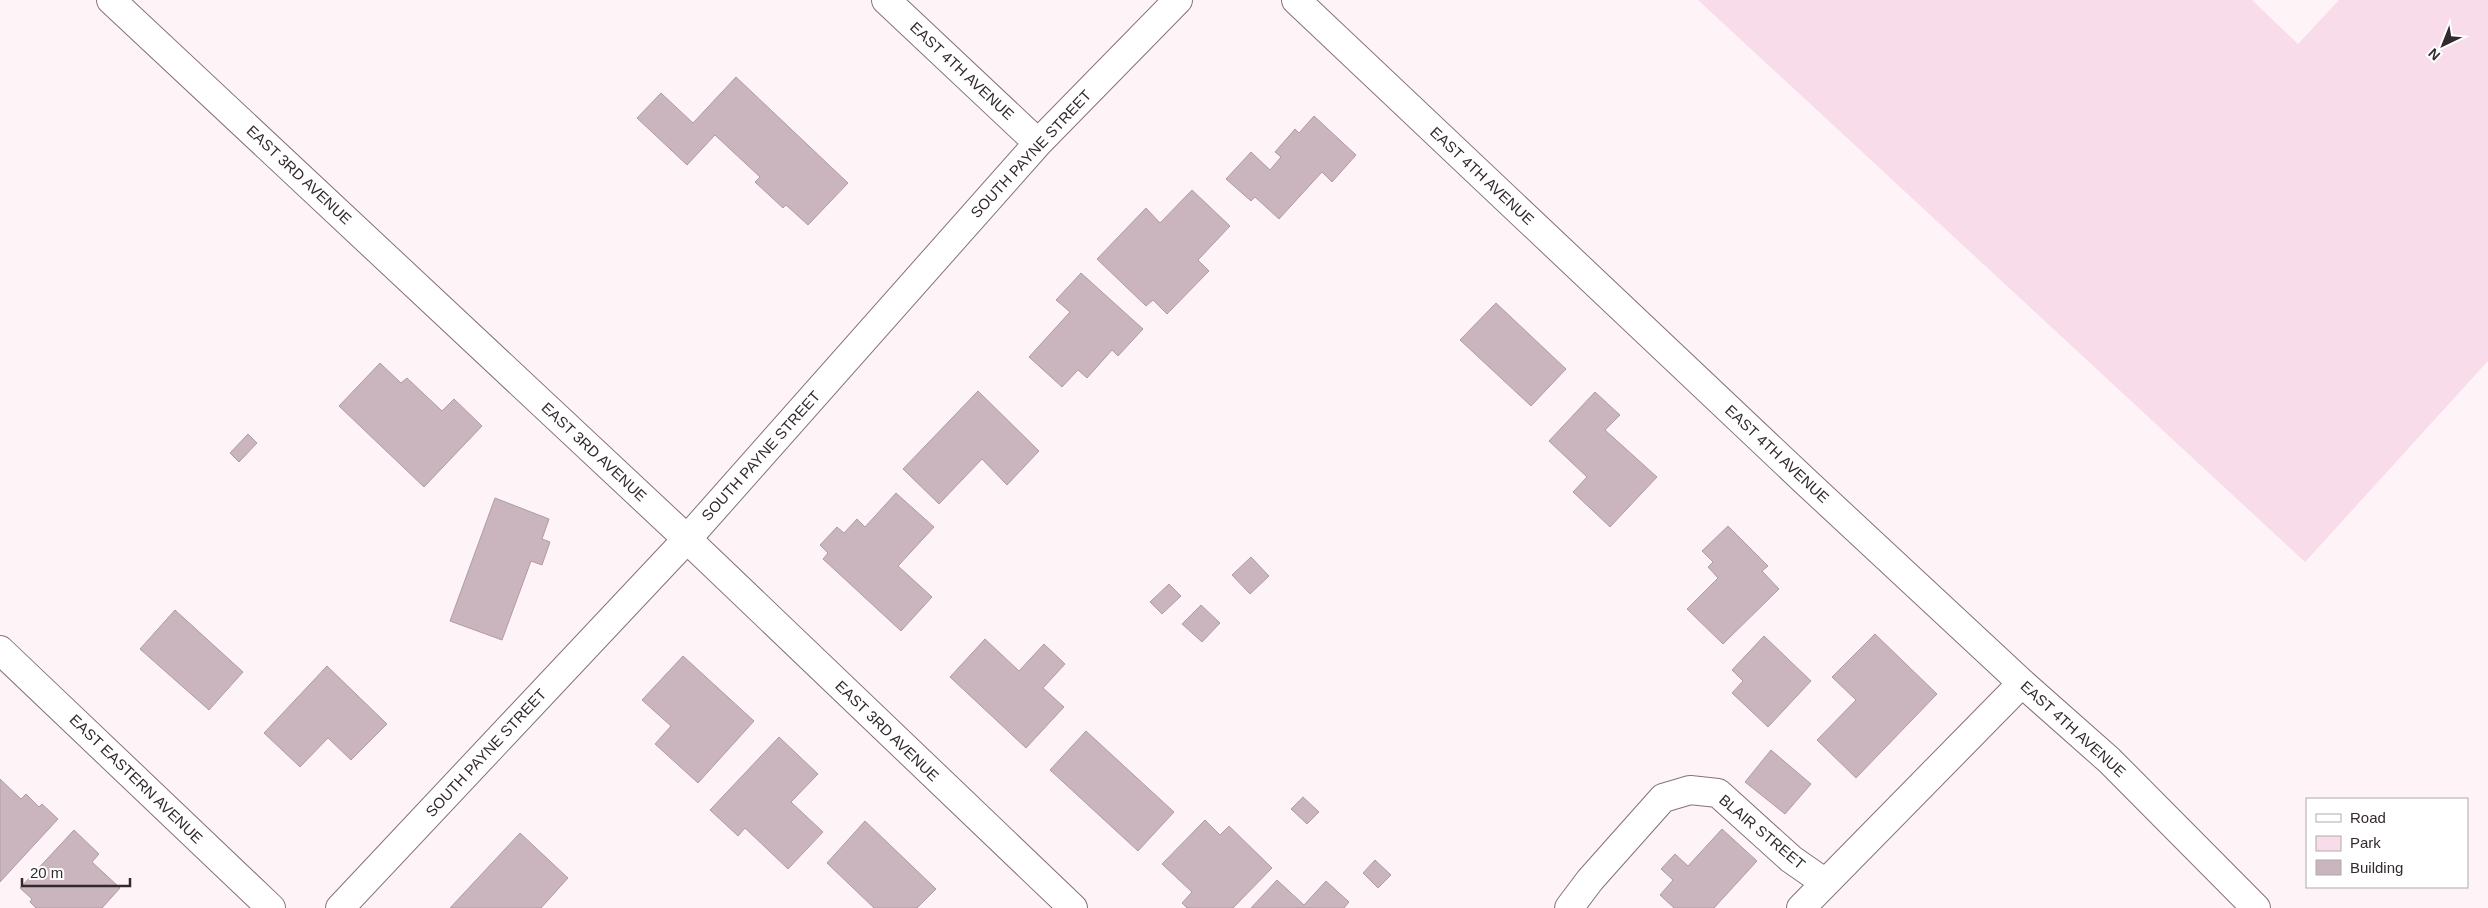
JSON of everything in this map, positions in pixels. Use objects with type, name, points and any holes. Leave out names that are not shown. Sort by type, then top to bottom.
[{"type":"street","name":"EAST 3RD AVENUE","points":[[111,0],[687,539],[1073,908]]},
{"type":"street","name":"EAST 4TH AVENUE","points":[[886,0],[1038,143]]},
{"type":"street","name":"SOUTH PAYNE STREET","points":[[340,908],[687,539],[1038,143],[1178,0]]},
{"type":"street","name":"EAST 4TH AVENUE","points":[[1296,0],[2022,682],[2109,760],[2256,908]]},
{"type":"street","name":"EAST EASTERN AVENUE","points":[[0,650],[271,908]]},
{"type":"street","points":[[1801,908],[1824,882],[2022,682]]},
{"type":"street","name":"BLAIR STREET","points":[[1569,908],[1596,872],[1663,798],[1690,790],[1718,793],[1791,859],[1824,882]]},
{"type":"green space","points":[[1698,0],[2252,0],[2298,44],[2339,0],[2488,0],[2488,361],[2305,562]]},
{"type":"building","points":[[736,77],[848,183],[808,225],[786,205],[783,208],[755,182],[760,177],[715,135],[687,165],[637,118],[661,93],[693,123]]},
{"type":"building","points":[[1314,116],[1356,155],[1332,182],[1322,172],[1279,219],[1255,197],[1251,201],[1226,179],[1251,152],[1270,170],[1281,157],[1275,152],[1295,129],[1299,133]]},
{"type":"building","points":[[1192,190],[1230,226],[1198,260],[1209,271],[1167,314],[1153,300],[1146,306],[1097,259],[1146,208],[1160,223]]},
{"type":"building","points":[[1081,273],[1143,329],[1118,356],[1112,350],[1087,378],[1078,370],[1062,387],[1029,357],[1070,312],[1056,300]]},
{"type":"building","points":[[1496,303],[1566,369],[1531,406],[1460,340]]},
{"type":"building","points":[[380,363],[401,383],[407,378],[442,411],[454,399],[482,426],[424,487],[339,406]]},
{"type":"building","points":[[978,391],[1039,451],[1007,485],[982,459],[939,504],[903,469]]},
{"type":"building","points":[[1595,392],[1620,415],[1605,430],[1657,477],[1610,527],[1573,492],[1587,477],[1549,441]]},
{"type":"building","points":[[248,434],[257,443],[239,462],[230,453]]},
{"type":"building","points":[[896,493],[934,527],[898,566],[932,597],[901,631],[823,559],[828,553],[820,545],[837,527],[844,533],[857,519],[865,527]]},
{"type":"building","points":[[495,498],[549,519],[542,539],[550,542],[542,565],[531,561],[502,640],[450,621]]},
{"type":"building","points":[[1728,526],[1768,566],[1762,571],[1779,589],[1723,644],[1687,609],[1718,578],[1708,567],[1713,562],[1702,551]]},
{"type":"building","points":[[1251,557],[1269,576],[1250,594],[1232,575]]},
{"type":"building","points":[[1169,584],[1181,596],[1162,614],[1150,602]]},
{"type":"building","points":[[1201,605],[1220,623],[1202,642],[1182,624]]},
{"type":"building","points":[[175,610],[243,672],[209,710],[140,649]]},
{"type":"building","points":[[1875,634],[1937,694],[1856,778],[1817,740],[1856,700],[1832,677]]},
{"type":"building","points":[[1764,636],[1811,681],[1768,727],[1732,693],[1743,681],[1732,670]]},
{"type":"building","points":[[985,639],[1019,671],[1044,644],[1065,664],[1043,688],[1064,707],[1026,748],[950,677]]},
{"type":"building","points":[[683,656],[754,721],[698,783],[655,744],[671,726],[642,700]]},
{"type":"building","points":[[327,666],[387,724],[351,760],[328,738],[300,767],[264,733]]},
{"type":"building","points":[[1086,731],[1174,812],[1138,851],[1050,770]]},
{"type":"building","points":[[779,737],[818,774],[791,802],[823,832],[788,869],[745,828],[738,836],[710,810]]},
{"type":"building","points":[[1771,750],[1811,784],[1785,814],[1745,782]]},
{"type":"building","points":[[0,779],[21,799],[26,794],[39,807],[42,804],[58,819],[0,882]]},
{"type":"building","points":[[1303,797],[1319,812],[1307,824],[1291,809]]},
{"type":"building","points":[[1205,820],[1220,835],[1229,826],[1272,868],[1233,908],[1187,908],[1182,903],[1192,892],[1162,864]]},
{"type":"building","points":[[865,821],[936,889],[917,908],[874,908],[827,863]]},
{"type":"building","points":[[1722,829],[1757,861],[1714,908],[1674,908],[1660,895],[1673,880],[1661,869],[1675,854],[1688,866]]},
{"type":"building","points":[[74,830],[99,854],[92,862],[120,888],[102,908],[36,908],[30,902],[32,899],[20,888]]},
{"type":"building","points":[[520,833],[568,878],[541,908],[450,908]]},
{"type":"building","points":[[1375,860],[1391,875],[1378,888],[1363,873]]},
{"type":"building","points":[[1277,880],[1304,905],[1326,881],[1349,902],[1344,908],[1251,908]]}]
